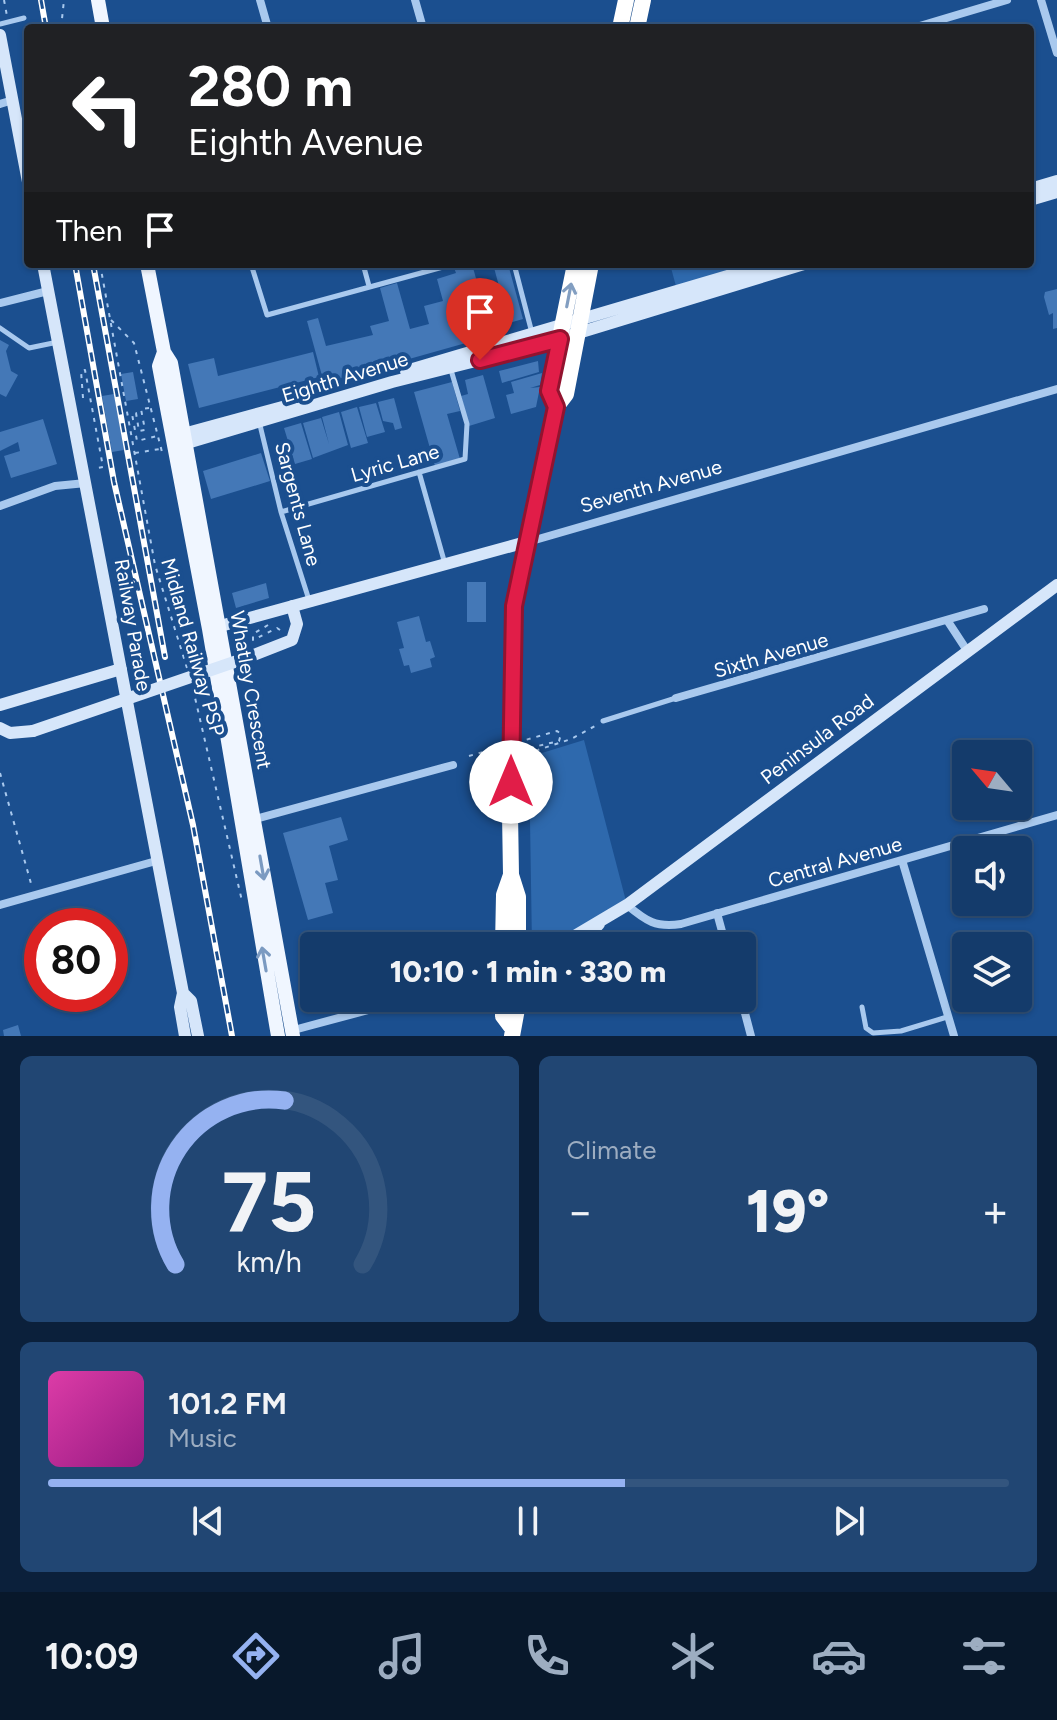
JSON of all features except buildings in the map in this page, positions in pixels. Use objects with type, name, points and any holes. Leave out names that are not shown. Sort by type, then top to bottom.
[{"type":"highway","points":[[621,24],[626,0]]},
{"type":"highway","points":[[638,24],[643,0]]},
{"type":"highway","points":[[570,330],[575,268]]},
{"type":"highway","points":[[518,932],[518,897],[511,875],[514,606],[556,407],[549,391],[590,268]]},
{"type":"highway","points":[[503,932],[504,895],[511,875]]},
{"type":"highway","points":[[503,1012],[512,1032]]},
{"type":"highway","points":[[512,1032],[518,1012]]},
{"type":"main road","points":[[98,0],[102,24]]},
{"type":"main road","name":"Whatley Crescent","points":[[148,268],[164,352],[171,363],[178,441],[285,1034]]},
{"type":"street","points":[[260,0],[267,24]]},
{"type":"street","points":[[415,0],[422,24]]},
{"type":"street","points":[[926,24],[1007,0]]},
{"type":"street","points":[[1041,0],[1057,53]]},
{"type":"street","points":[[0,35],[6,102],[24,167]]},
{"type":"street","points":[[1034,188],[1057,181]]},
{"type":"street","points":[[1034,199],[1057,192]]},
{"type":"street","name":"Railway Parade","points":[[44,268],[183,993],[180,1007],[185,1036]]},
{"type":"street","name":"Eighth Avenue","points":[[178,441],[533,335],[570,330],[756,268]]},
{"type":"street","name":"Eighth Avenue","points":[[449,362],[790,268]]},
{"type":"street","points":[[0,303],[48,291]]},
{"type":"street","name":"Seventh Avenue","points":[[214,628],[1057,389]]},
{"type":"street","points":[[0,506],[55,486],[86,483]]},
{"type":"street","name":"Peninsula Road","points":[[592,932],[1057,585]]},
{"type":"street","points":[[0,728],[10,733],[33,731],[272,650],[296,635],[292,606]]},
{"type":"street","name":"Sixth Avenue","points":[[676,698],[984,609]]},
{"type":"street","points":[[947,620],[968,652]]},
{"type":"street","points":[[0,705],[121,669]]},
{"type":"street","points":[[247,822],[453,765]]},
{"type":"street","name":"Central Avenue","points":[[627,905],[647,923],[665,927],[1057,815]]},
{"type":"street","points":[[902,860],[954,1036]]},
{"type":"street","points":[[0,905],[156,861]]},
{"type":"street","points":[[717,913],[722,932]]},
{"type":"street","name":"Peninsula Road","points":[[580,932],[599,924]]},
{"type":"street","name":"Railway Parade","points":[[183,993],[191,1001],[198,1036]]},
{"type":"street","points":[[285,1034],[363,1012]]},
{"type":"street","points":[[745,1012],[751,1036]]},
{"type":"lane","points":[[0,24],[24,18]]},
{"type":"lane","points":[[252,268],[267,315],[439,268]]},
{"type":"lane","points":[[364,268],[369,286]]},
{"type":"lane","points":[[515,268],[533,335]]},
{"type":"lane","points":[[0,328],[29,348],[59,342]]},
{"type":"lane","name":"Lyric Lane","points":[[281,512],[465,459],[467,424],[449,362]]},
{"type":"lane","name":"Sargents Lane","points":[[259,419],[281,512],[309,601]]},
{"type":"lane","points":[[419,472],[445,565]]},
{"type":"lane","name":"Sixth Avenue","points":[[603,721],[676,698]]},
{"type":"lane","points":[[862,1007],[866,1028],[873,1033],[901,1031],[948,1017]]},
{"type":"path","points":[[61,24],[64,0]]},
{"type":"path","name":"Midland Railway PSP","points":[[101,268],[155,565],[188,672]]},
{"type":"path","points":[[110,320],[124,329],[134,343],[157,436],[137,441],[132,414],[136,413],[139,431],[145,430],[141,409],[150,408]]},
{"type":"path","points":[[83,398],[81,371],[85,370],[103,467],[97,468]]},
{"type":"path","points":[[134,453],[178,441]]},
{"type":"path","points":[[266,615],[266,629],[251,637],[253,640],[277,628],[279,636],[272,650]]},
{"type":"path","name":"Midland Railway PSP","points":[[193,686],[244,914]]},
{"type":"path","points":[[469,756],[557,731],[561,734],[559,741],[526,751],[571,739],[603,721]]},
{"type":"path","points":[[0,773],[34,896]]},
{"type":"shaded area","points":[[671,268],[746,270],[677,290]]},
{"type":"shaded area","points":[[584,740],[627,905],[576,932],[532,932],[529,757]]},
{"type":"railway","points":[[41,0],[45,24]]},
{"type":"railway","points":[[76,268],[114,482],[193,825],[232,1036]]},
{"type":"railway","points":[[94,268],[165,657]]},
{"type":"route","points":[[480,360],[560,339],[549,391],[556,407],[514,606],[511,782]]}]
